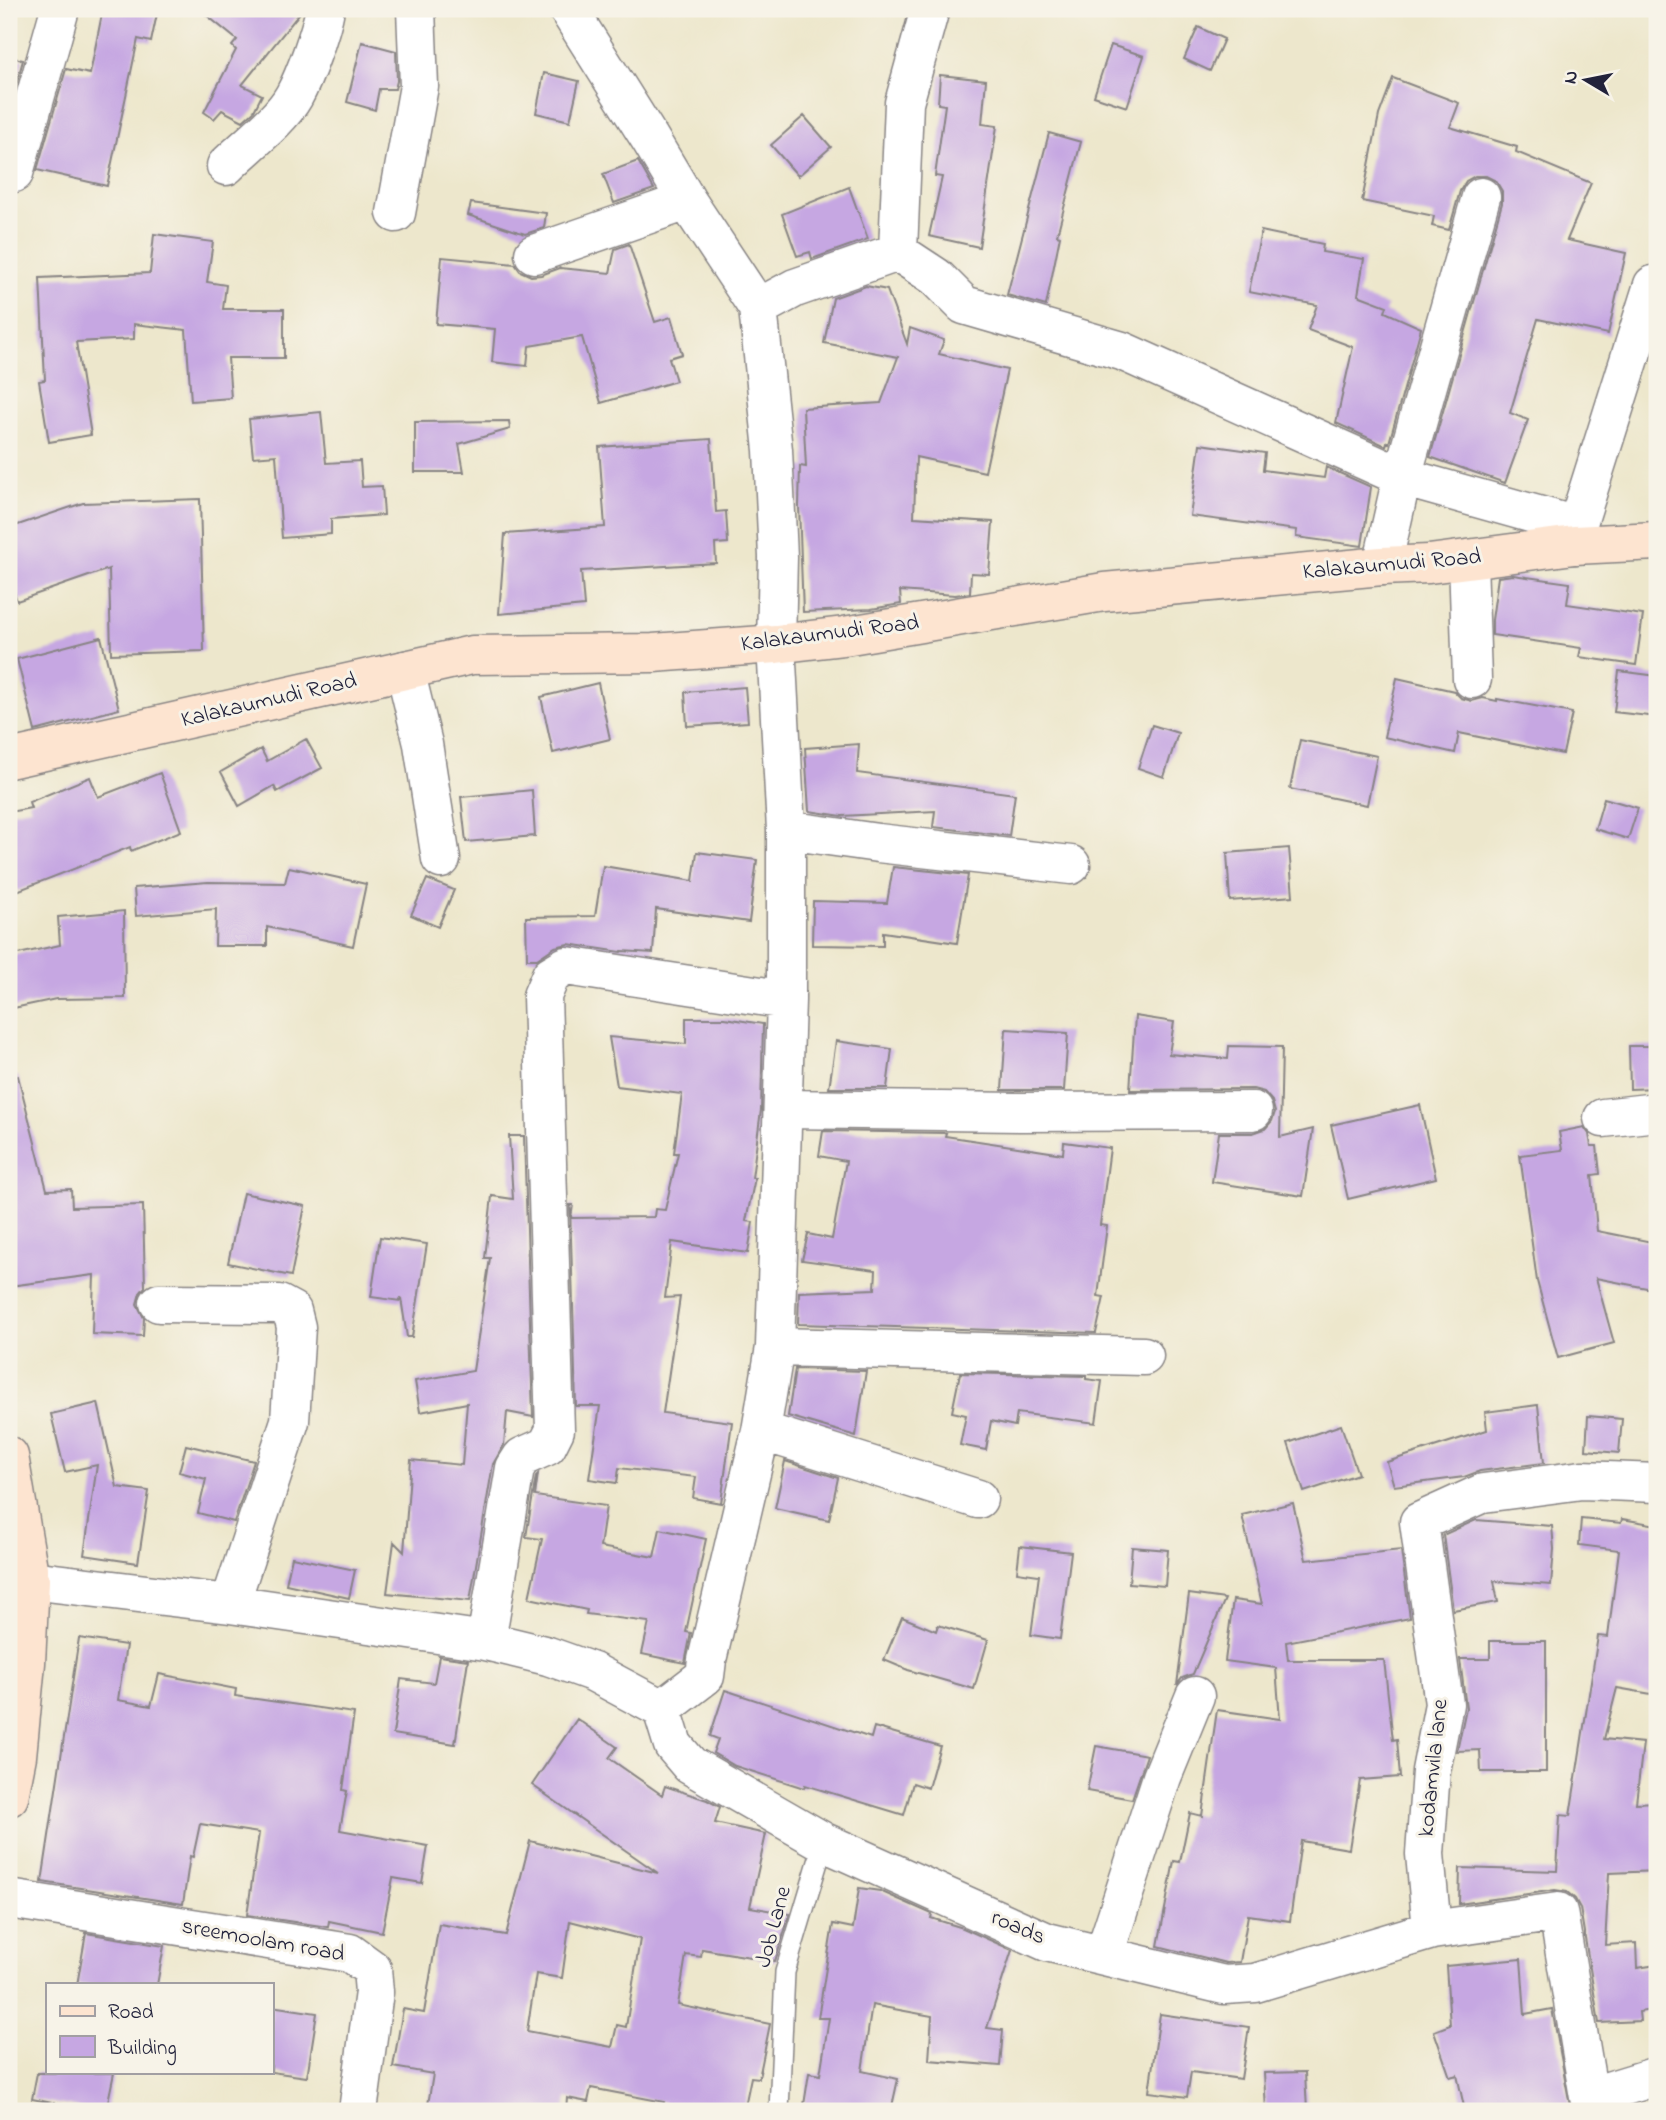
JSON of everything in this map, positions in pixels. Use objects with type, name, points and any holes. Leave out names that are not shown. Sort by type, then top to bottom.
[{"type":"street","points":[[9,173],[14,173],[25,139],[60,9]]},
{"type":"street","points":[[226,166],[278,116],[294,96],[322,24],[325,9]]},
{"type":"street","points":[[396,213],[419,86],[416,9]]},
{"type":"street","points":[[30,1580],[230,1604],[486,1641],[548,1656],[593,1672],[662,1709],[705,1676],[706,1660],[761,1432],[775,1347],[786,1000],[786,830],[776,644],[778,557],[774,464],[758,308],[687,201],[568,9]]},
{"type":"street","points":[[898,252],[904,103],[930,9]]},
{"type":"street","points":[[1382,566],[1402,477],[1481,197]]},
{"type":"street","points":[[534,254],[687,201]]},
{"type":"street","points":[[758,308],[795,288],[898,252]]},
{"type":"street","points":[[898,252],[936,278],[964,305],[1122,351],[1402,477],[1575,536],[1653,285]]},
{"type":"street","name":"Kalakaumudi Road","points":[[9,759],[472,655],[653,653],[776,644],[844,636],[1104,592],[1468,560],[1575,536],[1657,541]]},
{"type":"street","points":[[1468,560],[1472,678]]},
{"type":"street","points":[[405,670],[423,744],[441,859]]},
{"type":"street","points":[[786,830],[878,844],[1071,865]]},
{"type":"street","points":[[486,1641],[515,1468],[522,1457],[547,1446],[555,1430],[541,996],[551,975],[566,965],[786,1000]]},
{"type":"street","points":[[783,1109],[1253,1111]]},
{"type":"street","points":[[1603,1118],[1657,1112]]},
{"type":"street","points":[[159,1303],[279,1304],[292,1311],[296,1326],[290,1421],[230,1604]]},
{"type":"street","points":[[775,1347],[1143,1356]]},
{"type":"street","points":[[761,1432],[978,1499]]},
{"type":"street","points":[[9,1456],[30,1580],[26,1663],[9,1797]]},
{"type":"street","name":"kodamvila lane","points":[[1432,1930],[1425,1854],[1431,1771],[1444,1704],[1419,1522],[1483,1493],[1582,1480],[1657,1483]]},
{"type":"street","points":[[1104,1955],[1162,1777],[1195,1696]]},
{"type":"street","name":"roads","points":[[662,1709],[673,1745],[690,1765],[824,1842],[1048,1942],[1224,1985],[1255,1983],[1432,1930]]},
{"type":"street","name":"sreemoolam road","points":[[9,1899],[350,1953],[372,1969],[374,1992],[358,2111]]},
{"type":"street","points":[[1432,1930],[1558,1912],[1592,2104],[1657,2076]]},
{"type":"lane","name":"Job Lane","points":[[779,2111],[785,1972],[824,1842]]},
{"type":"building","points":[[103,9],[158,9],[151,42],[138,39],[107,186],[37,170],[66,69],[90,74]]},
{"type":"building","points":[[199,9],[303,9],[242,85],[262,95],[254,111],[243,121],[222,110],[214,119],[204,112],[236,50],[232,46],[237,40]]},
{"type":"building","points":[[1198,27],[1224,39],[1210,71],[1184,59]]},
{"type":"building","points":[[362,42],[396,51],[395,89],[379,89],[375,110],[347,102]]},
{"type":"building","points":[[1111,45],[1144,56],[1127,107],[1094,96]]},
{"type":"building","points":[[9,57],[23,60],[9,111]]},
{"type":"building","points":[[544,73],[579,81],[570,121],[536,113]]},
{"type":"building","points":[[940,75],[986,80],[982,124],[997,126],[979,247],[929,236],[942,177],[935,176],[945,105],[938,104]]},
{"type":"building","points":[[1393,78],[1459,103],[1450,127],[1517,147],[1516,152],[1591,183],[1567,240],[1626,253],[1608,334],[1538,319],[1510,413],[1528,420],[1505,483],[1430,457],[1502,203],[1502,191],[1496,181],[1486,176],[1475,176],[1466,181],[1460,191],[1449,230],[1432,226],[1434,216],[1362,201],[1379,115]]},
{"type":"building","points":[[804,116],[831,147],[798,176],[771,145]]},
{"type":"building","points":[[1049,133],[1081,142],[1057,235],[1060,236],[1046,306],[1007,295]]},
{"type":"building","points":[[638,161],[654,189],[614,203],[603,174]]},
{"type":"building","points":[[849,187],[868,239],[812,259],[810,252],[797,256],[782,214]]},
{"type":"building","points":[[471,203],[546,213],[544,228],[525,234],[468,215]]},
{"type":"building","points":[[1261,231],[1323,244],[1322,252],[1364,259],[1358,295],[1387,306],[1385,312],[1421,328],[1386,446],[1336,423],[1353,347],[1308,330],[1317,305],[1249,292]]},
{"type":"building","points":[[154,234],[213,242],[207,282],[226,285],[223,309],[284,309],[284,358],[228,358],[231,398],[191,401],[186,330],[134,324],[134,339],[76,342],[91,435],[49,442],[39,381],[45,380],[40,278],[150,273]]},
{"type":"building","points":[[629,244],[655,322],[671,317],[682,354],[669,358],[676,381],[601,403],[582,337],[529,346],[527,366],[492,362],[495,329],[436,324],[442,257],[515,264],[520,271],[531,276],[560,268],[610,273],[615,249]]},
{"type":"building","points":[[866,286],[887,290],[907,344],[910,328],[944,340],[939,354],[1007,370],[985,472],[916,457],[914,517],[993,522],[989,574],[971,573],[970,593],[955,595],[900,591],[901,604],[871,609],[803,612],[799,506],[800,466],[806,467],[803,408],[881,403],[898,357],[824,343],[833,298]]},
{"type":"building","points":[[321,412],[326,463],[360,461],[362,487],[382,486],[384,515],[331,519],[331,534],[282,538],[276,455],[253,457],[249,419]]},
{"type":"building","points":[[509,421],[510,429],[459,444],[464,472],[415,472],[415,422]]},
{"type":"building","points":[[711,439],[716,512],[726,511],[728,543],[715,544],[716,563],[581,571],[584,606],[499,614],[505,534],[605,527],[599,447]]},
{"type":"building","points":[[1200,444],[1265,453],[1263,470],[1324,478],[1326,467],[1371,487],[1362,546],[1296,537],[1297,530],[1190,516]]},
{"type":"building","points":[[200,499],[204,651],[111,654],[109,569],[17,601],[9,576],[9,528],[83,503]]},
{"type":"building","points":[[1513,575],[1570,583],[1567,604],[1643,615],[1636,665],[1579,657],[1581,648],[1492,635],[1498,577]]},
{"type":"building","points":[[101,637],[119,709],[35,731],[17,659]]},
{"type":"building","points":[[1619,671],[1657,676],[1657,717],[1614,712]]},
{"type":"building","points":[[1397,678],[1454,691],[1461,698],[1472,701],[1483,698],[1497,699],[1572,713],[1563,754],[1459,733],[1455,753],[1384,737]]},
{"type":"building","points":[[598,683],[610,739],[553,753],[541,697]]},
{"type":"building","points":[[745,687],[748,722],[687,726],[685,692]]},
{"type":"building","points":[[1152,725],[1178,733],[1164,777],[1138,768]]},
{"type":"building","points":[[306,739],[322,768],[277,792],[274,786],[239,806],[221,772],[261,749],[267,761]]},
{"type":"building","points":[[1300,740],[1377,756],[1367,805],[1290,789]]},
{"type":"building","points":[[859,744],[857,773],[1015,794],[1009,836],[933,827],[935,811],[842,816],[809,811],[805,748]]},
{"type":"building","points":[[160,773],[181,831],[131,851],[130,847],[17,891],[9,860],[9,812],[31,808],[29,802],[90,777],[98,797]]},
{"type":"building","points":[[532,790],[535,836],[466,842],[461,797]]},
{"type":"building","points":[[1604,798],[1638,808],[1628,839],[1595,829]]},
{"type":"building","points":[[1289,848],[1293,896],[1230,901],[1227,853]]},
{"type":"building","points":[[697,852],[757,860],[749,922],[656,909],[653,953],[621,952],[568,944],[555,947],[537,959],[527,959],[526,917],[595,916],[603,866],[693,881]]},
{"type":"building","points":[[289,867],[366,884],[353,946],[267,927],[267,946],[215,946],[216,909],[136,916],[134,888],[208,882],[285,883]]},
{"type":"building","points":[[893,867],[968,875],[957,943],[883,932],[883,946],[812,945],[813,901],[887,903]]},
{"type":"building","points":[[427,879],[454,890],[438,927],[411,915]]},
{"type":"building","points":[[124,911],[125,998],[56,999],[9,1009],[9,956],[60,945],[58,917]]},
{"type":"building","points":[[1135,1016],[1174,1022],[1169,1054],[1228,1059],[1229,1046],[1282,1047],[1280,1137],[1313,1129],[1303,1196],[1212,1182],[1219,1133],[1253,1133],[1265,1129],[1275,1112],[1272,1101],[1264,1092],[1253,1089],[1130,1090]]},
{"type":"building","points":[[686,1018],[725,1018],[763,1024],[761,1110],[752,1178],[755,1178],[746,1221],[753,1222],[748,1253],[672,1242],[665,1298],[680,1297],[663,1413],[732,1422],[721,1503],[693,1498],[696,1477],[619,1468],[617,1483],[589,1479],[600,1406],[576,1406],[570,1205],[573,1205],[571,1218],[654,1217],[655,1209],[665,1210],[678,1153],[674,1153],[682,1094],[617,1086],[609,1037],[686,1044]]},
{"type":"building","points":[[1006,1029],[1068,1033],[1064,1090],[1002,1090]]},
{"type":"building","points":[[836,1041],[892,1049],[887,1088],[829,1088]]},
{"type":"building","points":[[1629,1046],[1657,1046],[1657,1088],[1630,1089]]},
{"type":"building","points":[[18,1076],[47,1190],[71,1189],[72,1207],[143,1205],[145,1287],[137,1304],[144,1318],[143,1336],[92,1334],[94,1275],[9,1286],[9,1077]]},
{"type":"building","points":[[1420,1105],[1436,1178],[1348,1199],[1331,1125]]},
{"type":"building","points":[[1584,1127],[1589,1134],[1591,1146],[1597,1146],[1600,1174],[1592,1175],[1597,1231],[1657,1243],[1657,1290],[1596,1278],[1614,1343],[1558,1358],[1537,1281],[1520,1155],[1562,1150],[1559,1132]]},
{"type":"building","points":[[823,1131],[946,1133],[945,1136],[1063,1154],[1064,1142],[1110,1148],[1100,1225],[1107,1226],[1098,1296],[1104,1297],[1096,1333],[798,1324],[799,1292],[875,1289],[876,1270],[802,1260],[808,1234],[832,1239],[846,1161],[819,1156]]},
{"type":"building","points":[[509,1136],[524,1136],[533,1417],[507,1412],[504,1445],[493,1464],[470,1601],[387,1593],[394,1542],[404,1552],[411,1460],[462,1465],[467,1403],[420,1412],[415,1381],[473,1371],[490,1258],[485,1258],[492,1196],[513,1199]]},
{"type":"building","points":[[243,1193],[305,1206],[291,1276],[228,1263]]},
{"type":"building","points":[[380,1237],[427,1244],[412,1337],[407,1337],[401,1298],[400,1301],[371,1297]]},
{"type":"building","points":[[795,1369],[866,1371],[856,1436],[788,1416]]},
{"type":"building","points":[[960,1373],[1086,1376],[1086,1379],[1102,1381],[1096,1423],[1017,1413],[1015,1426],[991,1421],[986,1450],[960,1445],[966,1415],[952,1412]]},
{"type":"building","points":[[98,1403],[117,1487],[149,1491],[138,1563],[84,1555],[97,1465],[65,1472],[51,1414]]},
{"type":"building","points":[[1538,1405],[1544,1463],[1394,1486],[1387,1462],[1487,1430],[1485,1412]]},
{"type":"building","points":[[1588,1416],[1622,1419],[1619,1453],[1586,1450]]},
{"type":"building","points":[[1341,1425],[1358,1474],[1304,1492],[1288,1443]]},
{"type":"building","points":[[186,1445],[254,1461],[234,1522],[198,1513],[206,1479],[179,1472]]},
{"type":"building","points":[[785,1461],[838,1478],[829,1520],[775,1508]]},
{"type":"building","points":[[538,1474],[535,1496],[606,1506],[600,1547],[654,1557],[660,1529],[706,1539],[686,1632],[691,1633],[685,1663],[642,1654],[649,1622],[586,1614],[587,1610],[529,1598],[542,1539],[526,1537]]},
{"type":"building","points":[[1293,1503],[1306,1560],[1401,1550],[1410,1618],[1286,1642],[1288,1660],[1384,1660],[1393,1740],[1397,1739],[1400,1777],[1360,1780],[1349,1849],[1301,1841],[1290,1921],[1248,1915],[1240,1962],[1226,1963],[1158,1946],[1174,1861],[1180,1862],[1190,1813],[1202,1816],[1217,1710],[1280,1719],[1276,1668],[1225,1661],[1233,1600],[1262,1604],[1242,1515]]},
{"type":"building","points":[[1581,1519],[1621,1523],[1622,1519],[1657,1525],[1657,1695],[1617,1688],[1604,1739],[1643,1743],[1636,1803],[1657,1802],[1657,1871],[1609,1873],[1605,1945],[1636,1943],[1637,1968],[1657,1965],[1657,2009],[1639,2012],[1640,2021],[1599,2023],[1580,1908],[1567,1892],[1555,1890],[1459,1904],[1460,1868],[1557,1871],[1560,1815],[1570,1816],[1598,1636],[1608,1637],[1619,1550],[1579,1545]]},
{"type":"building","points":[[1476,1520],[1552,1526],[1554,1549],[1551,1585],[1494,1581],[1498,1602],[1453,1610],[1443,1535]]},
{"type":"building","points":[[1020,1546],[1071,1552],[1060,1639],[1031,1635],[1039,1575],[1017,1572]]},
{"type":"building","points":[[1132,1547],[1168,1550],[1165,1586],[1129,1583]]},
{"type":"building","points":[[292,1557],[355,1570],[349,1598],[286,1584]]},
{"type":"building","points":[[1189,1594],[1225,1599],[1193,1674],[1182,1678],[1177,1685]]},
{"type":"building","points":[[902,1617],[936,1631],[938,1625],[988,1640],[974,1689],[908,1670],[884,1660]]},
{"type":"building","points":[[79,1638],[126,1645],[118,1700],[151,1706],[159,1674],[236,1689],[235,1696],[354,1713],[343,1790],[347,1791],[340,1830],[428,1846],[422,1883],[393,1878],[382,1932],[329,1921],[328,1927],[247,1915],[259,1833],[200,1824],[193,1857],[190,1856],[183,1904],[42,1882]]},
{"type":"building","points":[[1490,1641],[1546,1641],[1546,1772],[1481,1772],[1480,1750],[1457,1751],[1466,1708],[1460,1659],[1490,1659]]},
{"type":"building","points":[[439,1656],[468,1660],[455,1744],[393,1734],[401,1679],[434,1683]]},
{"type":"building","points":[[725,1690],[871,1738],[874,1727],[940,1746],[928,1788],[913,1783],[904,1815],[735,1766],[713,1753],[718,1739],[710,1736]]},
{"type":"building","points":[[577,1719],[617,1747],[609,1758],[662,1795],[665,1786],[707,1800],[720,1807],[715,1823],[766,1834],[750,1907],[790,1914],[775,1961],[702,1949],[701,1957],[686,1955],[678,2005],[770,2024],[759,2078],[751,2077],[744,2111],[662,2111],[664,2102],[591,2088],[588,2102],[567,2098],[566,2111],[427,2111],[433,2074],[393,2067],[403,2009],[424,2013],[439,1924],[506,1935],[530,1841],[658,1873],[532,1785]],"holes":[[[570,1921],[640,1939],[626,2027],[617,2025],[612,2047],[527,2031],[536,1974],[562,1978]]]},
{"type":"building","points":[[1096,1746],[1147,1755],[1132,1799],[1087,1791]]},
{"type":"building","points":[[859,1888],[880,1891],[932,1914],[931,1918],[963,1928],[1012,1950],[987,2028],[1003,2030],[1000,2066],[929,2060],[932,2016],[872,2005],[862,2071],[898,2079],[891,2111],[803,2111],[809,2073],[820,2075],[829,2018],[818,2018],[833,1924],[853,1928]]},
{"type":"building","points":[[86,1933],[164,1946],[157,1983],[77,1983]]},
{"type":"building","points":[[1521,1959],[1525,2014],[1552,2009],[1571,2111],[1465,2111],[1457,2075],[1450,2077],[1434,2031],[1450,2025],[1446,1966]]},
{"type":"building","points":[[273,2006],[317,2013],[307,2077],[273,2072]]},
{"type":"building","points":[[1160,2014],[1249,2027],[1241,2079],[1191,2072],[1187,2097],[1149,2092]]},
{"type":"building","points":[[1305,2072],[1307,2111],[1266,2111],[1264,2073]]},
{"type":"building","points":[[37,2073],[114,2074],[106,2111],[32,2099]]}]
